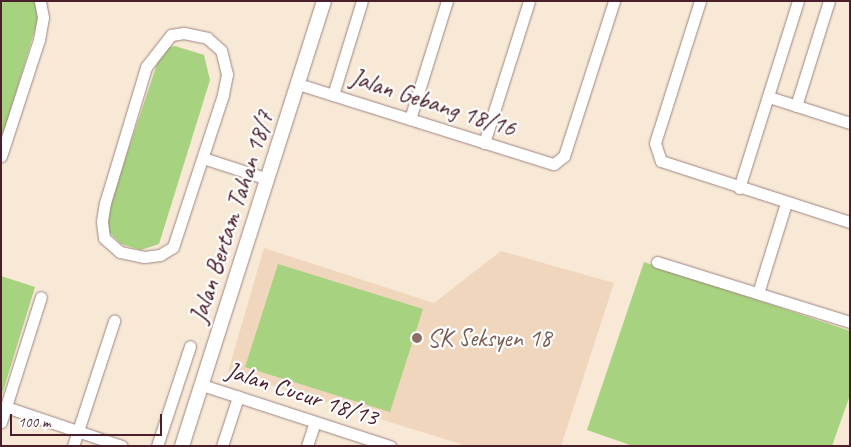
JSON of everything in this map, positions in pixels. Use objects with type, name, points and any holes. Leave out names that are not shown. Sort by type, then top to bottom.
[{"type":"street","points":[[1,156],[39,40],[43,17],[40,1]]},
{"type":"street","name":"Jalan Bertam Tahan 18/7","points":[[182,446],[324,1]]},
{"type":"street","points":[[333,95],[362,1]]},
{"type":"street","points":[[410,119],[447,1]]},
{"type":"street","points":[[484,142],[529,1]]},
{"type":"street","name":"Jalan Gebang 18/16","points":[[298,84],[554,164],[564,156],[614,1]]},
{"type":"street","points":[[700,1],[655,143],[661,162],[668,166],[850,222]]},
{"type":"street","points":[[739,188],[798,1]]},
{"type":"street","points":[[796,106],[829,1]]},
{"type":"street","points":[[184,33],[207,38],[221,50],[227,74],[203,158],[174,247],[160,255],[144,257],[120,252],[104,238],[102,221],[106,203],[146,67],[171,35],[184,33]]},
{"type":"street","points":[[769,97],[850,123]]},
{"type":"street","points":[[203,158],[268,179]]},
{"type":"street","points":[[758,293],[786,203]]},
{"type":"street","points":[[657,262],[850,322]]},
{"type":"street","points":[[1,422],[40,297]]},
{"type":"street","points":[[73,446],[114,321]]},
{"type":"street","points":[[157,446],[190,346]]},
{"type":"street","name":"Jalan Cucur 18/13","points":[[202,385],[390,446]]},
{"type":"street","points":[[222,446],[238,397]]},
{"type":"street","points":[[6,407],[122,446]]},
{"type":"street","points":[[307,446],[315,422]]},
{"type":"shaded area","name":"SK Seksyen 18","points":[[264,248],[434,303],[501,251],[614,283],[561,446],[467,446],[228,372]]},
{"type":"green space","points":[[1,1],[35,1],[39,16],[1,142]]},
{"type":"green space","points":[[175,46],[204,55],[210,80],[159,244],[141,250],[121,244],[109,232],[106,217],[162,49]]},
{"type":"green space","points":[[644,262],[850,331],[850,395],[832,446],[633,446],[587,430]]},
{"type":"green space","points":[[278,264],[423,309],[390,412],[245,367]]},
{"type":"green space","points":[[1,276],[35,287],[1,398]]},
{"type":"place","name":"SK Seksyen 18","points":[[417,338]]}]
